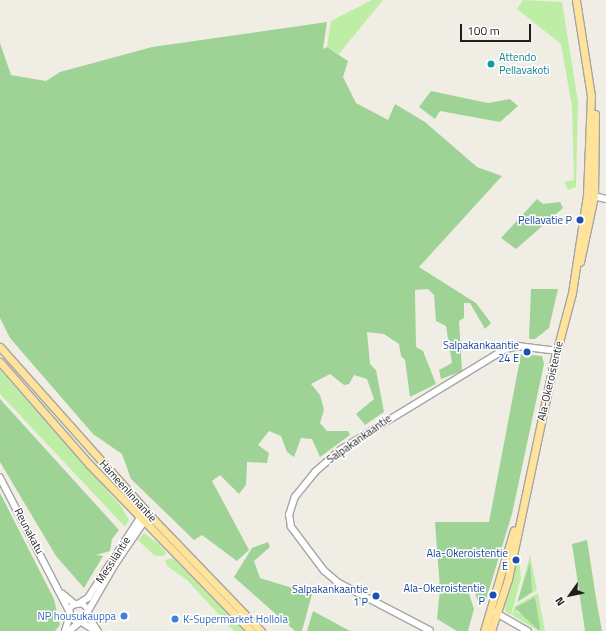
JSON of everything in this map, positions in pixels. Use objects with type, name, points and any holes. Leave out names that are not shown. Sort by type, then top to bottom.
[{"type":"main road","name":"Ala-Okeroistentie","points":[[491,631],[494,612],[527,487],[556,352],[588,234],[594,196],[597,142],[576,0]]},
{"type":"main road","name":"Ala-Okeroistentie","points":[[576,276],[590,174],[591,96]]},
{"type":"main road","name":"Hämeenlinnantie","points":[[0,347],[146,517],[261,631]]},
{"type":"main road","name":"Hämeenlinnantie","points":[[0,362],[251,631]]},
{"type":"main road","name":"Ala-Okeroistentie","points":[[484,631],[494,612]]},
{"type":"street","points":[[594,196],[606,199]]},
{"type":"street","name":"Salpakankaantie","points":[[430,631],[338,583],[324,571],[291,527],[289,515],[295,497],[315,472],[340,450],[504,350],[518,346],[556,352]]},
{"type":"street","name":"Reunakatu","points":[[0,477],[70,613]]},
{"type":"street","name":"Messiläntie","points":[[70,613],[77,604],[88,598],[146,517]]},
{"type":"street","name":"Messiläntie","points":[[81,622],[88,613],[114,566],[146,517]]},
{"type":"street","name":"Reunakatu","points":[[57,586],[88,613]]},
{"type":"street","points":[[494,612],[528,631]]},
{"type":"street","points":[[65,631],[70,613],[81,622],[97,631]]},
{"type":"street","points":[[88,613],[97,631]]},
{"type":"street","points":[[69,631],[81,622]]},
{"type":"green space","points":[[372,0],[383,0],[339,54],[327,47],[331,21]]},
{"type":"green space","points":[[523,0],[562,2],[578,102],[576,187],[568,190],[564,182],[574,180],[572,107],[561,44],[517,9]]},
{"type":"green space","points":[[327,22],[323,49],[327,47],[348,61],[343,77],[356,103],[388,120],[395,104],[425,122],[477,167],[502,176],[419,267],[476,303],[491,323],[485,329],[470,303],[464,303],[464,318],[459,321],[462,371],[441,379],[439,370],[452,363],[446,326],[436,321],[434,295],[428,289],[415,290],[416,347],[423,351],[436,384],[410,397],[405,360],[401,356],[399,344],[384,334],[367,332],[370,364],[376,370],[384,412],[365,425],[356,414],[374,399],[367,379],[354,375],[349,384],[344,385],[330,374],[311,384],[320,395],[324,410],[320,423],[327,431],[348,431],[350,435],[320,457],[312,439],[301,438],[294,457],[287,452],[281,436],[269,431],[258,445],[269,453],[267,463],[247,462],[246,485],[239,494],[220,475],[212,481],[249,550],[237,561],[202,535],[194,540],[131,479],[122,454],[93,434],[10,338],[0,318],[0,43],[11,75],[46,81],[60,72],[152,47]]},
{"type":"green space","points":[[431,91],[488,103],[510,99],[518,106],[500,122],[440,111],[435,119],[419,107]]},
{"type":"green space","points":[[537,199],[543,204],[560,202],[563,208],[516,249],[501,238]]},
{"type":"green space","points":[[531,289],[558,289],[549,328],[535,339],[529,339]]},
{"type":"green space","points":[[521,354],[542,356],[544,364],[512,514],[485,603],[479,603],[474,591],[469,594],[474,609],[468,631],[457,631],[437,619],[440,589],[435,522],[489,522]]},
{"type":"green space","points":[[0,370],[121,506],[129,520],[125,527],[0,394]]},
{"type":"green space","points":[[0,399],[119,530],[112,539],[110,551],[96,555],[103,556],[84,588],[56,556],[0,462]]},
{"type":"green space","points":[[0,493],[54,599],[60,625],[55,631],[0,631]]},
{"type":"green space","points":[[144,533],[159,544],[166,552],[164,556],[155,556],[138,540]]},
{"type":"green space","points":[[587,540],[602,631],[585,631],[572,544]]},
{"type":"green space","points":[[268,542],[270,547],[254,561],[260,578],[312,594],[302,631],[295,631],[234,577],[252,548]]},
{"type":"green space","points":[[530,555],[537,590],[517,603]]},
{"type":"green space","points":[[519,557],[521,578],[511,615],[505,611],[505,598]]},
{"type":"green space","points":[[173,558],[244,631],[234,631],[187,580],[167,566],[165,560]]},
{"type":"green space","points":[[530,562],[532,592],[518,601],[518,600]]},
{"type":"green space","points":[[538,593],[545,631],[539,631],[535,597],[516,612],[525,615],[538,631],[512,615],[515,606]]},
{"type":"green space","points":[[535,597],[540,628],[539,631],[515,608]]},
{"type":"green space","points":[[313,611],[350,631],[307,631]]},
{"type":"place","name":"Attendo Pellavakoti","points":[[491,64]]},
{"type":"place","name":"Pellavatie P","points":[[580,220]]},
{"type":"place","name":"Salpakankaantie 24 E","points":[[527,352]]},
{"type":"place","name":"Ala-Okeroistentie E","points":[[516,560]]},
{"type":"place","name":"Ala-Okeroistentie P","points":[[493,595]]},
{"type":"place","name":"Salpakankaantie 1 P","points":[[376,596]]},
{"type":"place","name":"NP housukauppa","points":[[124,616]]},
{"type":"place","name":"K-Supermarket Hollola","points":[[175,619]]}]
